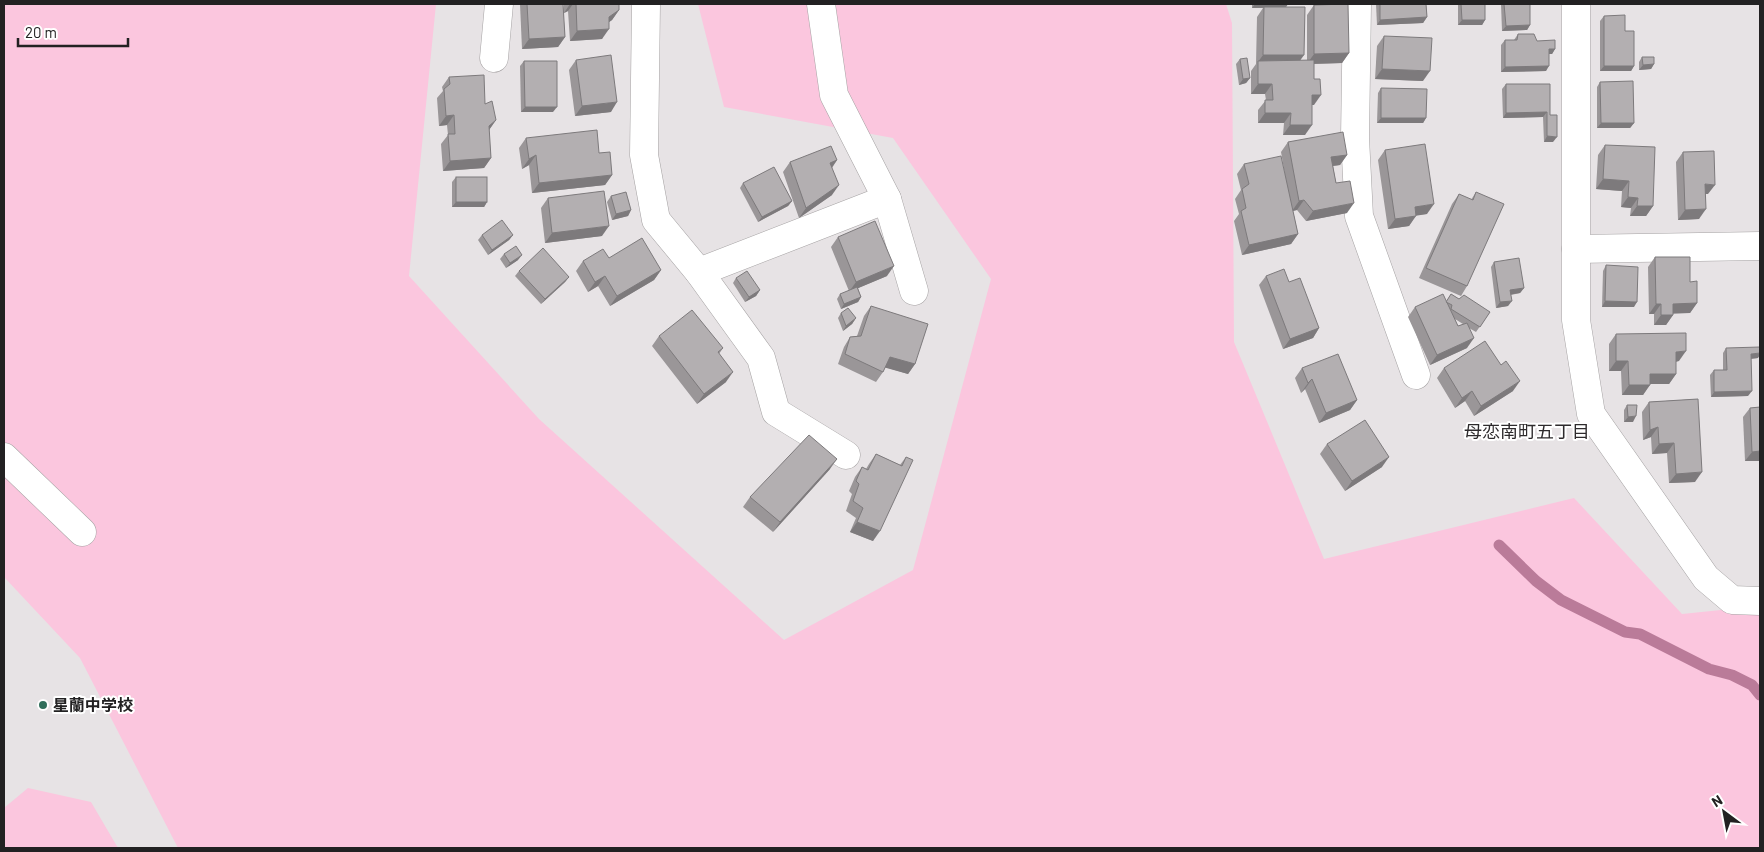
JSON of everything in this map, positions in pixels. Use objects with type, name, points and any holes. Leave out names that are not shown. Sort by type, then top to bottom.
[{"type":"street","points":[[494,58],[499,4]]},
{"type":"street","points":[[646,4],[644,155],[656,220],[699,272],[761,358],[776,412],[846,454]]},
{"type":"street","points":[[821,4],[834,95],[887,199],[914,291]]},
{"type":"street","points":[[1357,4],[1355,138],[1359,216],[1416,375]]},
{"type":"street","points":[[1576,4],[1576,320],[1591,414],[1706,578],[1732,600],[1760,601]]},
{"type":"street","points":[[699,272],[887,199]]},
{"type":"street","points":[[1576,249],[1760,246]]},
{"type":"street","points":[[4,456],[82,532]]},
{"type":"shaded area","points":[[4,4],[436,4],[409,276],[539,419],[784,640],[913,570],[991,279],[893,138],[724,107],[698,4],[1226,4],[1232,23],[1234,342],[1324,559],[1574,498],[1682,614],[1760,606],[1760,848],[178,848],[80,658],[4,577]]},
{"type":"shaded area","points":[[28,788],[91,802],[118,848],[4,848],[4,808]]},
{"type":"building","points":[[527,4],[563,4],[565,37],[529,39]]},
{"type":"building","points":[[576,4],[619,4],[619,10],[609,17],[609,29],[577,31]]},
{"type":"building","points":[[1348,4],[1349,53],[1314,54],[1314,5]]},
{"type":"building","points":[[1380,4],[1426,4],[1427,17],[1380,20]]},
{"type":"building","points":[[1461,4],[1485,4],[1485,20],[1462,20]]},
{"type":"building","points":[[1504,4],[1530,4],[1530,25],[1506,26]]},
{"type":"building","points":[[1264,7],[1305,7],[1304,55],[1263,55]]},
{"type":"building","points":[[1625,15],[1625,31],[1634,31],[1634,66],[1604,66],[1604,16]]},
{"type":"building","points":[[1518,34],[1534,34],[1537,41],[1555,40],[1555,49],[1549,49],[1549,66],[1505,67],[1505,40],[1517,40]]},
{"type":"building","points":[[1384,36],[1432,38],[1430,71],[1382,69]]},
{"type":"building","points":[[611,55],[617,102],[582,106],[576,60]]},
{"type":"building","points":[[1642,57],[1654,57],[1654,64],[1643,65]]},
{"type":"building","points":[[1247,58],[1250,78],[1243,79],[1240,59]]},
{"type":"building","points":[[1314,60],[1314,79],[1320,79],[1321,95],[1312,95],[1312,125],[1290,125],[1291,113],[1265,113],[1265,100],[1273,100],[1272,84],[1258,84],[1258,61]]},
{"type":"building","points":[[524,61],[557,61],[557,107],[525,107]]},
{"type":"building","points":[[484,75],[485,104],[492,101],[496,120],[489,126],[491,158],[450,161],[448,134],[455,134],[454,115],[446,116],[444,89],[450,84],[449,77]]},
{"type":"building","points":[[1633,81],[1634,123],[1601,123],[1600,82]]},
{"type":"building","points":[[1506,84],[1550,84],[1550,115],[1557,115],[1557,137],[1547,136],[1547,112],[1506,113]]},
{"type":"building","points":[[1381,88],[1427,89],[1426,118],[1381,118]]},
{"type":"building","points":[[597,130],[599,153],[610,152],[612,175],[539,183],[536,155],[529,159],[526,138]]},
{"type":"building","points":[[1343,132],[1347,155],[1331,157],[1336,183],[1350,181],[1354,203],[1313,211],[1304,200],[1299,201],[1288,142]]},
{"type":"building","points":[[1425,144],[1434,204],[1415,207],[1416,216],[1395,219],[1385,150]]},
{"type":"building","points":[[1605,145],[1655,147],[1653,206],[1637,206],[1638,198],[1628,197],[1629,181],[1603,179]]},
{"type":"building","points":[[831,146],[837,160],[830,163],[839,185],[806,208],[790,162]]},
{"type":"building","points":[[1714,151],[1715,185],[1705,184],[1706,209],[1685,210],[1683,152]]},
{"type":"building","points":[[1281,156],[1298,234],[1249,245],[1241,211],[1246,208],[1242,189],[1249,184],[1244,164]]},
{"type":"building","points":[[774,167],[792,201],[762,217],[743,183]]},
{"type":"building","points":[[456,177],[487,177],[487,202],[456,202]]},
{"type":"building","points":[[604,191],[609,226],[552,233],[548,198]]},
{"type":"building","points":[[626,192],[631,210],[616,214],[611,196]]},
{"type":"building","points":[[1476,192],[1504,204],[1467,286],[1426,268],[1459,194],[1473,200]]},
{"type":"building","points":[[502,220],[513,235],[492,250],[482,235]]},
{"type":"building","points":[[875,221],[894,266],[856,282],[838,237]]},
{"type":"building","points":[[642,238],[661,270],[617,296],[605,276],[595,282],[583,261],[603,249],[609,258]]},
{"type":"building","points":[[516,246],[522,255],[510,263],[504,254]]},
{"type":"building","points":[[543,248],[569,277],[545,299],[519,271]]},
{"type":"building","points":[[1655,257],[1690,257],[1690,282],[1697,281],[1697,303],[1673,304],[1673,315],[1661,315],[1661,304],[1656,304]]},
{"type":"building","points":[[1519,258],[1524,288],[1510,290],[1512,301],[1500,302],[1494,262]]},
{"type":"building","points":[[1606,265],[1638,267],[1637,302],[1605,301]]},
{"type":"building","points":[[1284,269],[1289,282],[1300,278],[1319,328],[1290,339],[1266,276]]},
{"type":"building","points":[[747,271],[760,290],[749,297],[736,278]]},
{"type":"building","points":[[857,287],[861,297],[844,304],[840,294]]},
{"type":"building","points":[[1443,294],[1458,326],[1467,323],[1474,338],[1437,355],[1415,307]]},
{"type":"building","points":[[1451,294],[1459,299],[1464,295],[1490,312],[1480,327],[1451,309],[1452,305],[1446,302]]},
{"type":"building","points":[[871,306],[928,324],[915,364],[890,357],[883,372],[845,354],[850,337],[861,336]]},
{"type":"building","points":[[848,308],[856,318],[846,326],[841,313]]},
{"type":"building","points":[[692,310],[723,348],[718,352],[733,372],[704,394],[659,336]]},
{"type":"building","points":[[1686,333],[1686,351],[1676,352],[1676,374],[1650,374],[1650,385],[1629,385],[1628,361],[1616,361],[1616,334]]},
{"type":"building","points":[[1485,341],[1501,365],[1506,361],[1520,381],[1481,406],[1472,391],[1462,398],[1444,368]]},
{"type":"building","points":[[1760,347],[1760,353],[1751,354],[1752,391],[1714,392],[1714,370],[1727,370],[1726,348]]},
{"type":"building","points":[[1338,354],[1357,400],[1326,413],[1312,379],[1308,383],[1302,368]]},
{"type":"building","points":[[1698,399],[1702,472],[1676,474],[1674,443],[1659,444],[1658,427],[1650,430],[1649,402]]},
{"type":"building","points":[[1627,405],[1637,405],[1636,416],[1628,417]]},
{"type":"building","points":[[1760,407],[1760,451],[1752,452],[1750,408]]},
{"type":"building","points":[[1365,420],[1389,457],[1352,481],[1327,444]]},
{"type":"building","points":[[809,435],[837,459],[780,522],[750,497]]},
{"type":"building","points":[[876,454],[902,466],[906,457],[913,460],[880,531],[857,522],[863,508],[853,501],[859,484],[856,481],[862,467],[868,470]]},
{"type":"waterway","points":[[1499,545],[1536,581],[1561,600],[1625,632],[1640,634],[1709,669],[1732,675],[1752,685],[1760,695]]},
{"type":"place","name":"星蘭中学校","points":[[43,705]]},
{"type":"district","name":"母恋南町五丁目","points":[[1527,432]]}]
